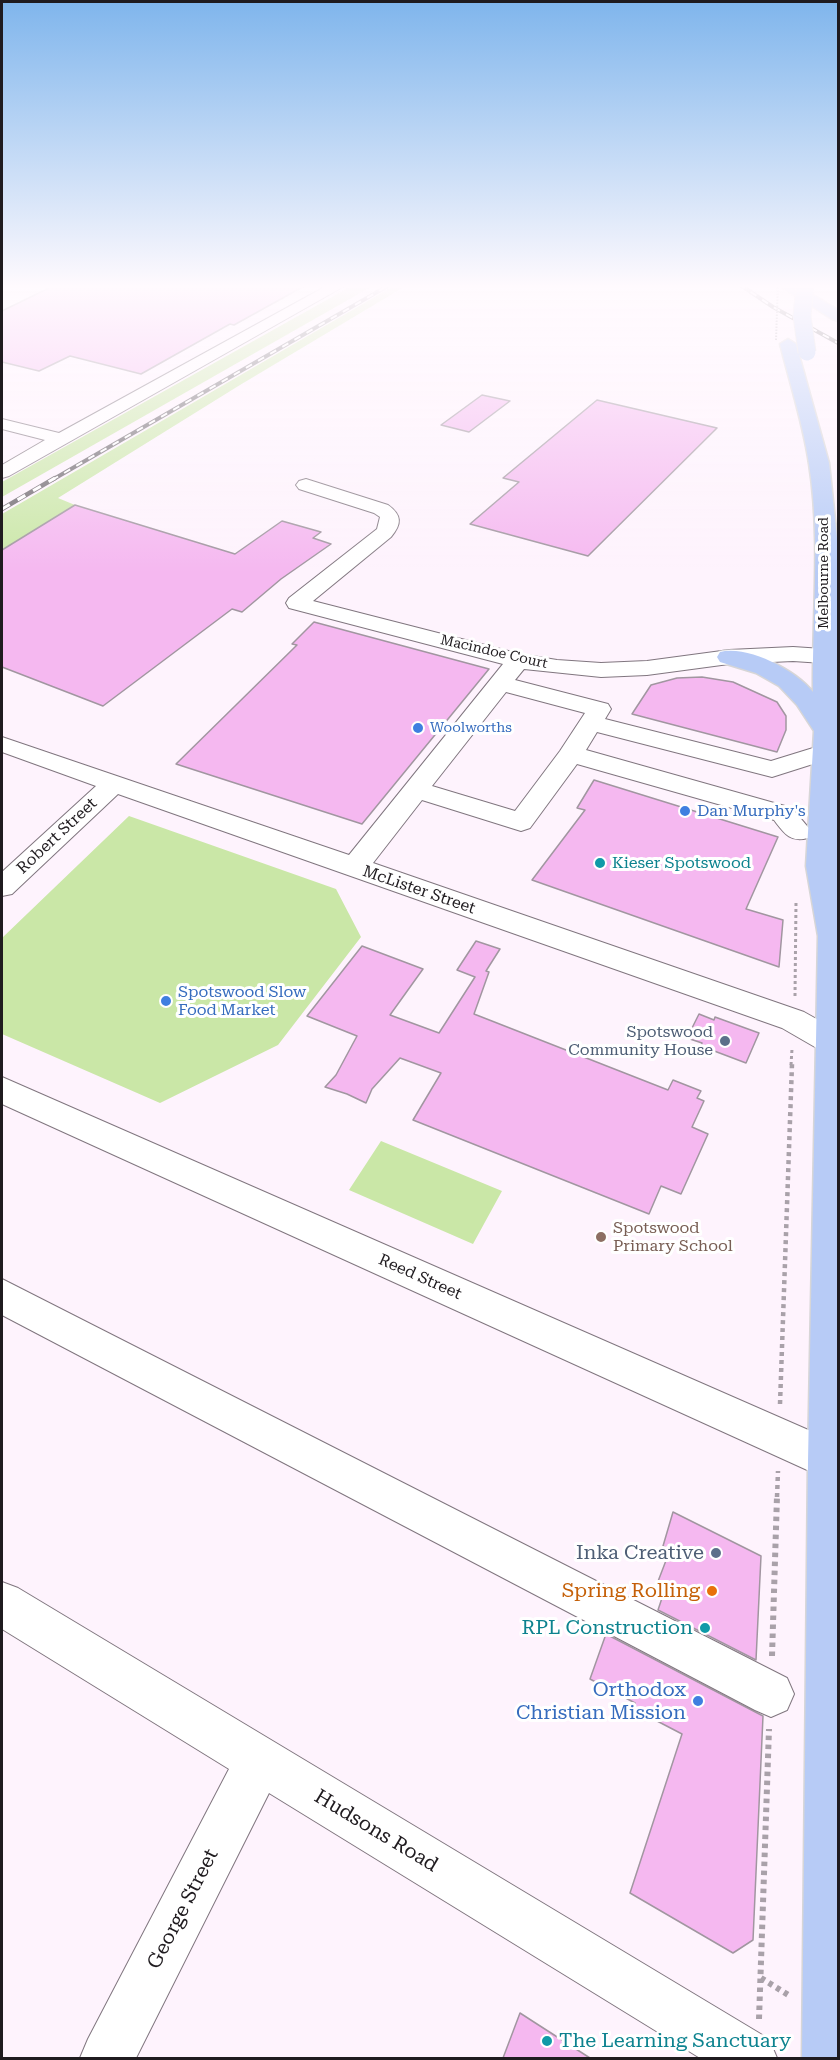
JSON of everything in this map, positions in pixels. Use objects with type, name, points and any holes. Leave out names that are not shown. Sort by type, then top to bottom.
[{"type":"main road","name":"Melbourne Road","points":[[796,380],[808,414],[820,474],[832,657],[821,866],[836,930],[836,1044],[831,1088],[834,1462],[831,2058]]},
{"type":"main road","points":[[815,380],[832,440]]},
{"type":"main road","points":[[729,657],[758,665],[784,676],[807,700],[827,742]]},
{"type":"street","points":[[2,472],[167,380]]},
{"type":"street","points":[[2,424],[61,439]]},
{"type":"street","name":"Macindoe Court","points":[[306,484],[381,509],[389,514],[391,521],[390,527],[384,533],[297,603],[460,636],[519,661],[601,670],[647,668],[729,657],[793,654],[832,657]]},
{"type":"street","points":[[354,868],[519,661]]},
{"type":"street","points":[[416,790],[521,822],[571,754],[599,709],[501,683]]},
{"type":"street","points":[[590,723],[772,770]]},
{"type":"street","points":[[757,806],[772,770],[827,742]]},
{"type":"street","name":"McLister Street","points":[[2,744],[793,1020],[836,1044]]},
{"type":"street","points":[[571,754],[783,814],[798,832]]},
{"type":"street","name":"Robert Street","points":[[2,887],[113,784]]},
{"type":"street","name":"Reed Street","points":[[2,1090],[834,1462]]},
{"type":"street","points":[[2,1296],[771,1694]]},
{"type":"street","name":"Hudsons Road","points":[[2,1604],[750,2058]]},
{"type":"street","name":"George Street","points":[[107,2058],[260,1760]]},
{"type":"path","points":[[760,1977],[796,893]]},
{"type":"green space","points":[[184,380],[207,380],[2,497],[2,482]]},
{"type":"green space","points":[[232,380],[248,380],[58,498],[75,505],[2,550],[2,514]]},
{"type":"green space","points":[[129,816],[336,889],[361,937],[278,1045],[160,1103],[2,1034],[2,938]]},
{"type":"green space","points":[[381,1141],[502,1191],[473,1244],[349,1190]]},
{"type":"building","points":[[482,395],[510,401],[469,432],[441,425]]},
{"type":"building","points":[[597,400],[717,428],[588,556],[470,524],[519,482],[503,478]]},
{"type":"building","points":[[75,505],[235,554],[282,521],[321,532],[313,538],[331,544],[281,579],[242,612],[232,609],[103,706],[2,667],[2,550]]},
{"type":"building","points":[[314,622],[489,669],[362,824],[176,764],[297,645],[292,644]]},
{"type":"building","points":[[702,677],[733,682],[777,702],[786,716],[786,730],[777,752],[632,714],[651,685],[677,678]]},
{"type":"building","name":"Kieser Spotswood","points":[[594,780],[778,837],[746,909],[783,920],[779,967],[532,880],[585,810],[577,808]]},
{"type":"building","points":[[476,941],[500,949],[486,971],[489,972],[474,1014],[668,1090],[673,1080],[701,1091],[697,1098],[704,1101],[692,1127],[708,1134],[681,1194],[661,1186],[649,1214],[413,1120],[441,1073],[400,1058],[372,1089],[366,1103],[325,1087],[336,1075],[357,1036],[307,1016],[362,946],[423,969],[390,1015],[439,1033],[475,977],[457,970]]},
{"type":"building","name":"Spotswood Community House","points":[[699,1014],[714,1020],[715,1017],[759,1033],[746,1063],[701,1046],[702,1043],[687,1038]]},
{"type":"building","points":[[673,1512],[761,1556],[756,1660],[658,1610],[665,1589],[657,1584],[670,1550],[663,1546]]},
{"type":"building","points":[[606,1634],[763,1716],[753,1940],[733,1953],[630,1893],[682,1734],[634,1709],[635,1703],[590,1679]]},
{"type":"building","points":[[520,2013],[537,2024],[590,2058],[503,2058]]},
{"type":"railway","points":[[52,480],[225,380]]},
{"type":"railway","points":[[2,509],[55,478]]},
{"type":"place","name":"Woolworths","points":[[418,728]]},
{"type":"place","name":"Dan Murphy's","points":[[685,811]]},
{"type":"place","name":"Kieser Spotswood","points":[[600,863]]},
{"type":"place","name":"Spotswood Slow Food Market","points":[[166,1001]]},
{"type":"place","name":"Spotswood Community House","points":[[725,1041]]},
{"type":"place","name":"Spotswood Primary School","points":[[601,1237]]},
{"type":"place","name":"Inka Creative","points":[[716,1553]]},
{"type":"place","name":"Spring Rolling","points":[[712,1591]]},
{"type":"place","name":"RPL Construction","points":[[705,1628]]},
{"type":"place","name":"Orthodox Christian Mission","points":[[698,1701]]},
{"type":"place","name":"The Learning Sanctuary","points":[[547,2041]]}]
